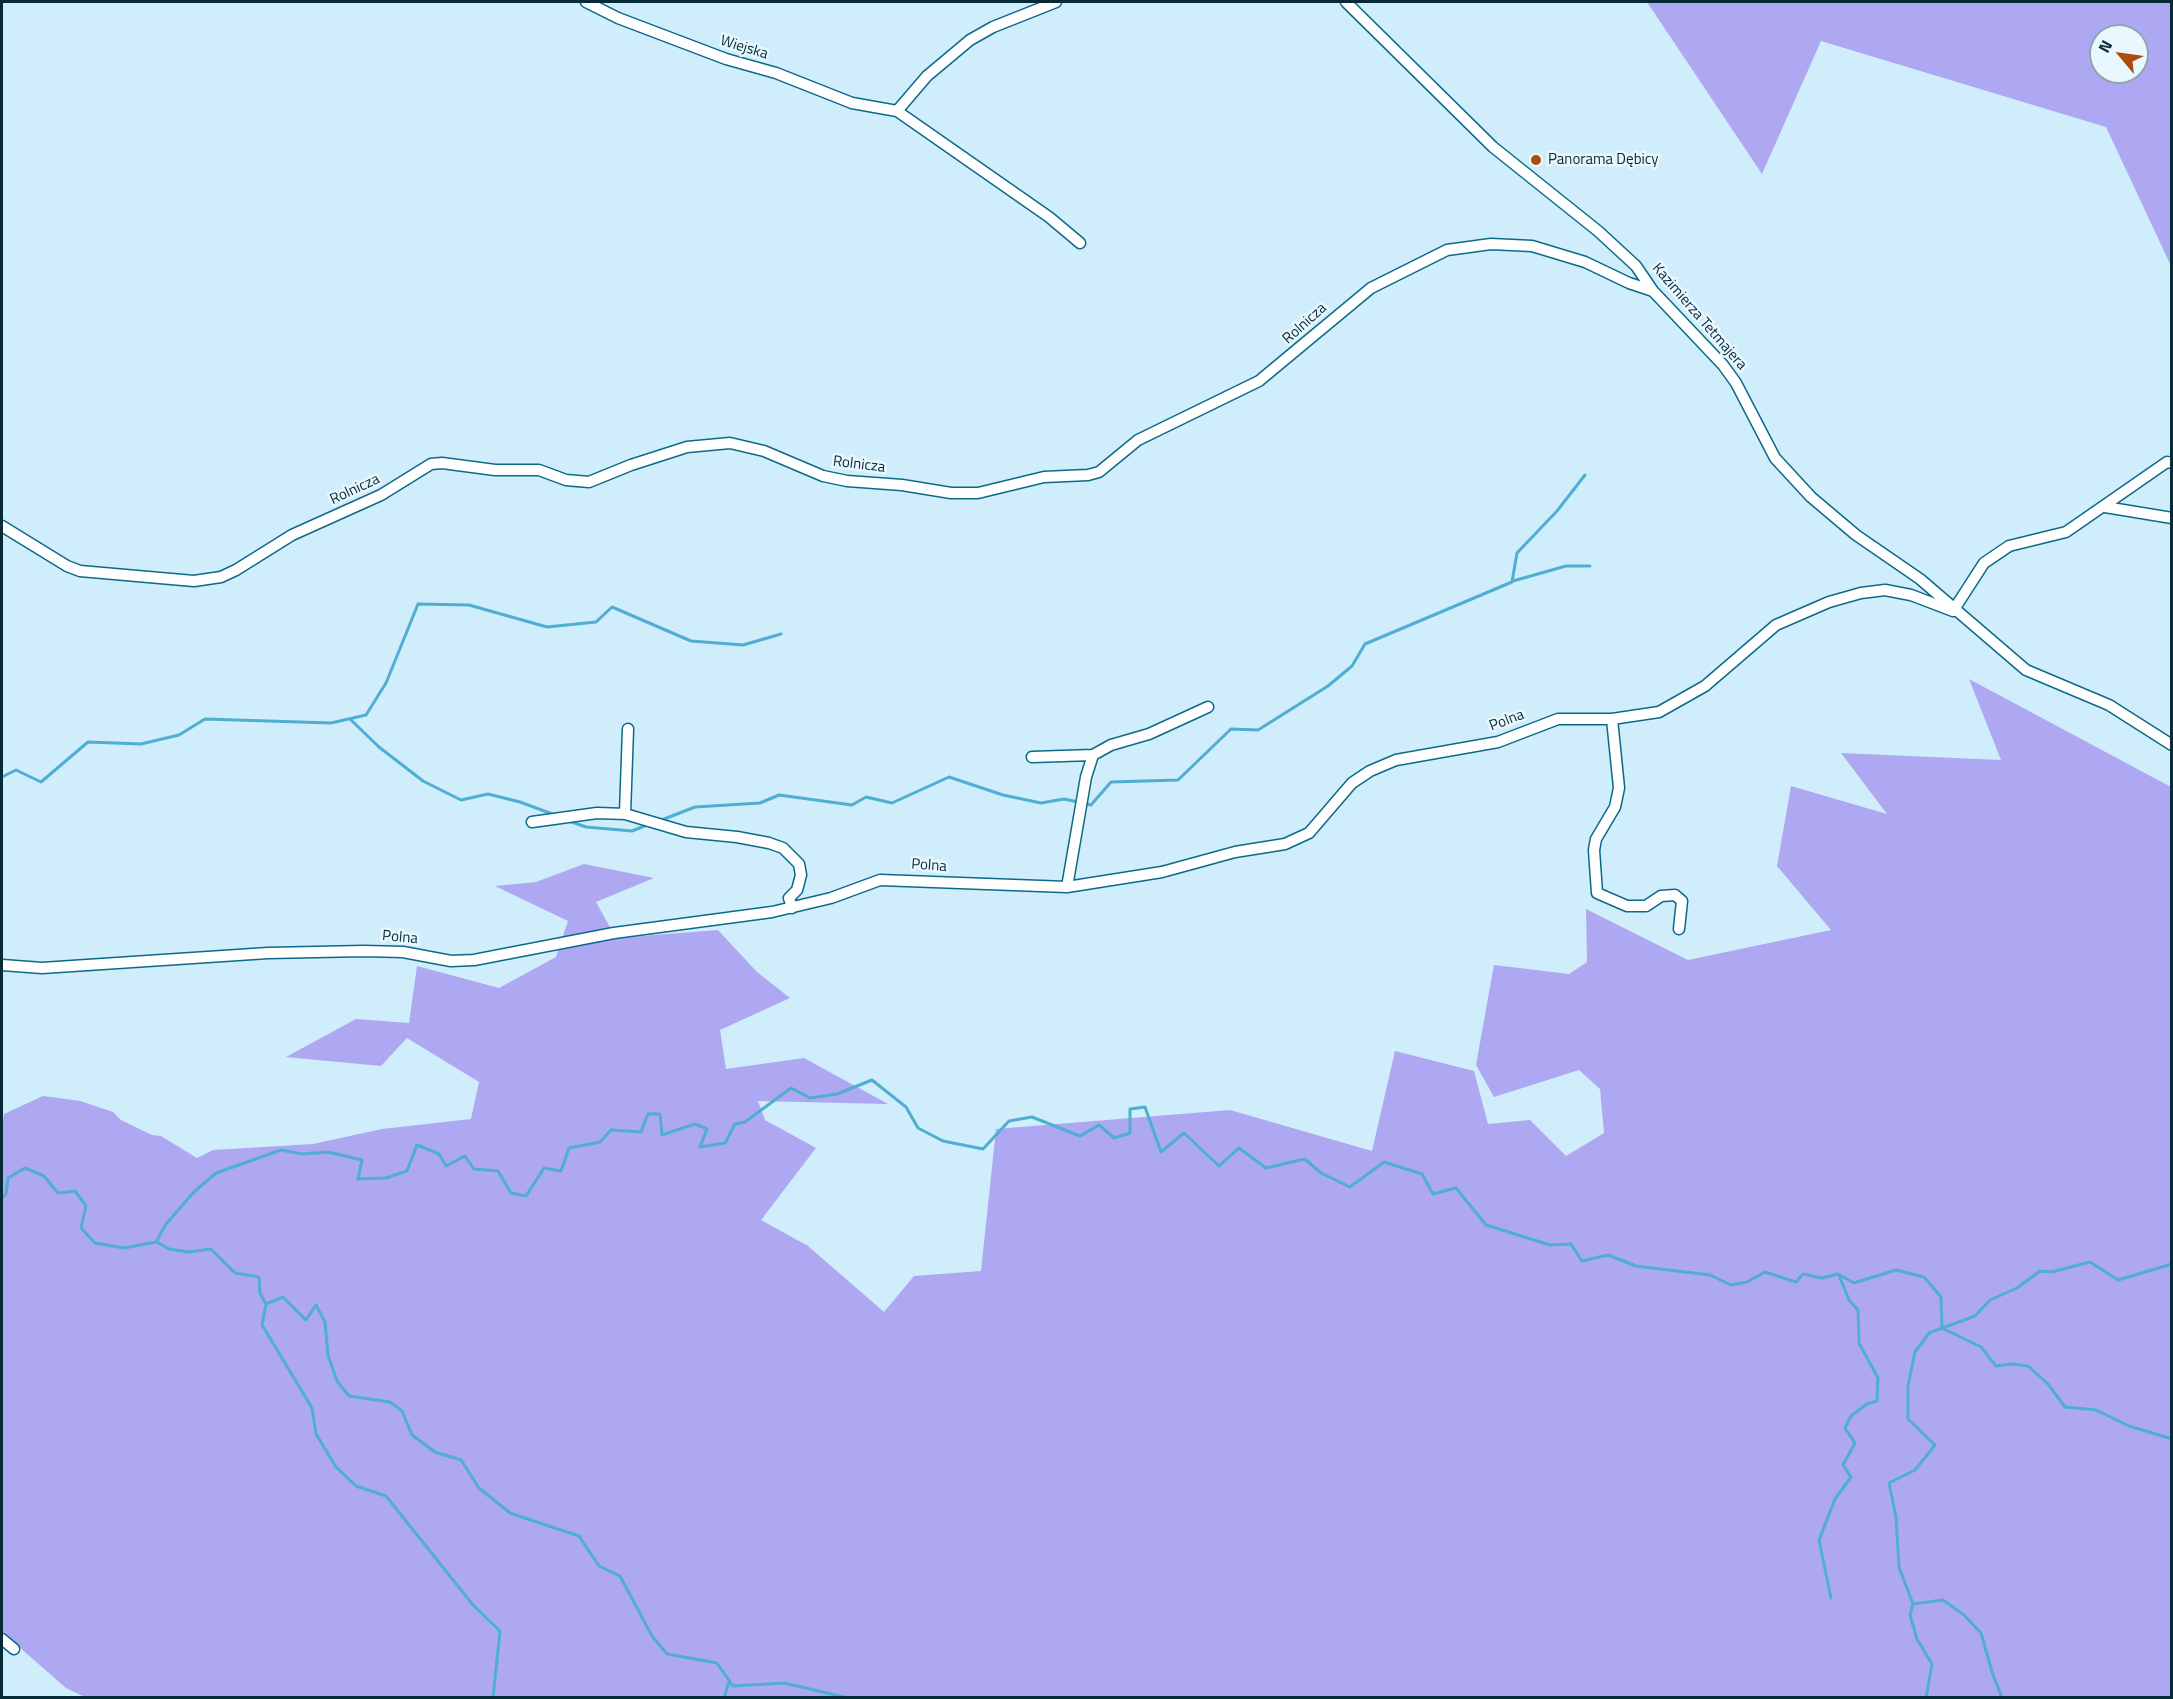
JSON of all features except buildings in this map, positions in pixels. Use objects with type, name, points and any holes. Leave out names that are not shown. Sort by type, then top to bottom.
[{"type":"street","name":"Wiejska","points":[[586,2],[618,18],[720,57],[776,73],[852,103],[897,111],[1048,217],[1080,243]]},
{"type":"street","points":[[897,111],[927,76],[970,40],[993,27],[1056,2]]},
{"type":"street","name":"Kazimierza Tetmajera","points":[[1346,2],[1493,147],[1614,244],[1636,267],[1653,291],[1723,365],[1736,383],[1775,458],[1790,476],[1833,516],[1920,579],[1953,611],[2026,670],[2109,705],[2172,745]]},
{"type":"street","name":"Rolnicza","points":[[2,526],[67,566],[80,571],[194,581],[228,573],[292,535],[381,495],[431,464],[442,463],[495,470],[539,470],[566,480],[589,482],[687,447],[730,443],[764,451],[823,476],[847,481],[910,486],[951,493],[978,493],[1044,477],[1088,475],[1099,472],[1138,440],[1259,381],[1371,288],[1448,250],[1491,244],[1532,246],[1585,262],[1629,283],[1653,291]]},
{"type":"street","points":[[1953,611],[1984,563],[2009,546],[2066,532],[2167,462],[2172,463]]},
{"type":"street","points":[[2105,507],[2172,518]]},
{"type":"street","name":"Polna","points":[[2,964],[42,968],[268,953],[364,951],[403,952],[451,961],[474,960],[614,933],[792,908],[831,898],[880,879],[1067,887],[1162,872],[1235,852],[1285,844],[1308,833],[1352,783],[1370,771],[1396,760],[1498,742],[1558,719],[1573,717],[1612,719],[1646,716],[1680,701],[1705,686],[1776,625],[1829,602],[1861,593],[1885,590],[1911,595],[1953,611]]},
{"type":"street","points":[[1032,757],[1094,755],[1111,745],[1149,734],[1209,707]]},
{"type":"street","points":[[1612,719],[1619,788],[1615,807],[1596,839],[1594,850],[1597,893],[1627,906],[1646,906],[1661,896],[1675,895],[1682,901],[1679,929]]},
{"type":"street","points":[[625,814],[628,729]]},
{"type":"street","points":[[1067,887],[1086,777],[1094,755]]},
{"type":"street","points":[[532,822],[597,813],[625,814],[663,827],[708,836],[737,837],[783,848],[799,864],[797,890],[789,898],[792,908]]},
{"type":"street","points":[[2,1639],[14,1649]]},
{"type":"shaded area","points":[[1647,2],[2171,2],[2171,266],[2106,127],[1821,41],[1762,174]]},
{"type":"shaded area","points":[[1969,679],[2171,787],[2171,1697],[87,1698],[66,1688],[2,1632],[2,1126],[4,1114],[43,1096],[80,1101],[113,1112],[121,1120],[152,1135],[161,1136],[197,1158],[213,1150],[313,1144],[382,1129],[471,1119],[479,1082],[407,1038],[381,1066],[286,1057],[356,1019],[409,1023],[417,966],[499,988],[556,957],[568,921],[495,886],[536,882],[584,864],[654,878],[596,902],[616,938],[718,930],[757,972],[790,998],[720,1030],[726,1069],[804,1058],[888,1104],[758,1101],[765,1120],[816,1148],[761,1220],[808,1246],[884,1312],[914,1276],[981,1271],[996,1129],[1230,1110],[1372,1151],[1395,1051],[1474,1071],[1488,1124],[1530,1120],[1566,1156],[1604,1133],[1600,1089],[1579,1070],[1494,1097],[1476,1065],[1494,965],[1569,974],[1587,962],[1586,909],[1688,960],[1831,930],[1777,866],[1791,786],[1887,814],[1841,753],[2001,760]]},
{"type":"waterway","points":[[1084,803],[1091,805],[1111,782],[1178,780],[1231,729],[1258,730],[1328,686],[1352,666],[1365,644],[1512,582],[1517,553],[1557,511],[1585,475]]},
{"type":"waterway","points":[[1513,581],[1566,566],[1590,566]]},
{"type":"waterway","points":[[2,777],[16,770],[41,782],[88,742],[141,744],[179,735],[205,719],[331,723],[366,715],[386,683],[418,604],[469,605],[547,627],[596,622],[612,607],[691,641],[743,645],[781,634]]},
{"type":"waterway","points":[[350,719],[379,747],[423,781],[461,800],[488,794],[520,802],[555,815]]},
{"type":"waterway","points":[[659,821],[695,807],[760,803],[779,795],[852,805],[866,797],[892,803],[949,777],[1003,795],[1041,803],[1064,799],[1078,802]]},
{"type":"waterway","points":[[569,821],[586,827],[632,831],[647,825]]},
{"type":"waterway","points":[[2,1198],[6,1194],[8,1178],[25,1168],[44,1176],[58,1193],[75,1191],[86,1206],[81,1228],[95,1243],[124,1248],[156,1242],[166,1224],[194,1192],[216,1173],[281,1150],[302,1154],[328,1152],[362,1160],[358,1179],[386,1178],[407,1171],[417,1145],[439,1154],[446,1166],[465,1156],[474,1169],[498,1171],[511,1193],[526,1196],[544,1168],[561,1171],[569,1148],[600,1142],[611,1130],[641,1132],[648,1114],[660,1114],[662,1135],[695,1124],[707,1129],[700,1147],[725,1143],[735,1124],[745,1122],[791,1088],[810,1098],[837,1094],[872,1080],[906,1107],[918,1128],[943,1141],[983,1149],[1009,1121],[1032,1117],[1080,1136],[1099,1125],[1114,1138],[1130,1133],[1130,1109],[1145,1107],[1161,1152],[1184,1133],[1219,1166],[1239,1148],[1266,1168],[1305,1159],[1321,1173],[1350,1187],[1384,1162],[1422,1174],[1433,1194],[1456,1188],[1486,1225],[1550,1245],[1571,1244],[1582,1261],[1608,1255],[1636,1266],[1710,1275],[1731,1285],[1747,1282],[1765,1272],[1796,1282],[1803,1274],[1822,1278],[1838,1274],[1854,1283],[1896,1270],[1924,1277],[1941,1297],[1942,1328],[1981,1347],[1996,1366],[2011,1364],[2028,1366],[2048,1384],[2065,1407],[2096,1410],[2129,1426],[2172,1439]]},
{"type":"waterway","points":[[157,1242],[169,1249],[189,1252],[211,1249],[235,1273],[259,1277],[260,1293],[266,1304],[283,1297],[306,1320],[316,1305],[325,1322],[328,1355],[337,1381],[349,1396],[390,1402],[402,1411],[412,1435],[435,1452],[461,1460],[479,1488],[510,1513],[579,1536],[599,1566],[620,1576],[652,1636],[667,1654],[717,1663],[733,1686],[784,1683],[848,1698]]},
{"type":"waterway","points":[[1926,1698],[1932,1664],[1917,1639],[1910,1615],[1913,1604],[1899,1567],[1896,1517],[1889,1483],[1915,1470],[1935,1445],[1908,1419],[1908,1386],[1915,1352],[1929,1333],[1975,1316],[1990,1300],[2017,1288],[2040,1271],[2052,1272],[2090,1262],[2118,1280],[2172,1264]]},
{"type":"waterway","points":[[1831,1598],[1819,1540],[1835,1499],[1851,1477],[1843,1465],[1855,1443],[1845,1428],[1851,1416],[1867,1404],[1877,1401],[1878,1378],[1859,1343],[1858,1310],[1849,1300],[1839,1275]]},
{"type":"waterway","points":[[266,1304],[262,1325],[312,1408],[316,1434],[336,1467],[356,1486],[386,1496],[473,1605],[500,1631],[493,1698]]},
{"type":"waterway","points":[[1913,1604],[1943,1600],[1964,1615],[1981,1633],[2002,1698]]},
{"type":"waterway","points":[[724,1698],[729,1682]]},
{"type":"place","name":"Panorama Dębicy","points":[[1536,160]]}]
